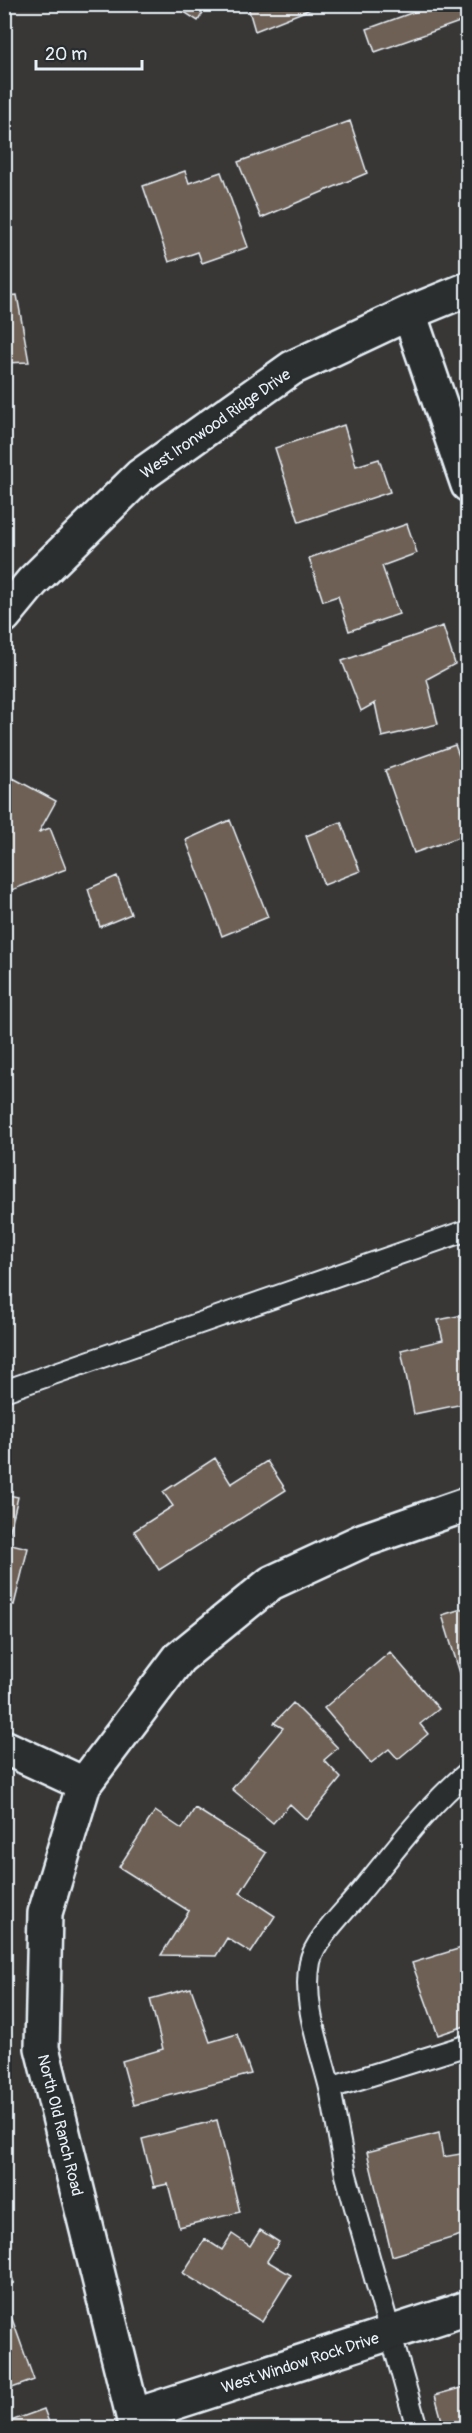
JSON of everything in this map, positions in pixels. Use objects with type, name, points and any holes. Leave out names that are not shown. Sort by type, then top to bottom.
[{"type":"street","name":"West Ironwood Ridge Drive","points":[[4,616],[32,582],[140,476],[292,368],[468,289]]},
{"type":"street","points":[[409,314],[468,485]]},
{"type":"street","points":[[4,1747],[84,1784],[179,1658],[271,1583],[364,1540],[468,1504]]},
{"type":"street","name":"North Old Ranch Road","points":[[84,1784],[45,1913],[42,2048],[135,2422]]},
{"type":"street","name":"West Window Rock Drive","points":[[135,2422],[468,2307]]},
{"type":"lane","points":[[4,1391],[468,1230]]},
{"type":"lane","points":[[417,2428],[346,2175],[330,2088],[308,2000],[307,1980],[310,1958],[325,1935],[430,1808],[468,1772]]},
{"type":"lane","points":[[330,2088],[468,2045]]},
{"type":"building","points":[[172,4],[208,4],[198,21]]},
{"type":"building","points":[[255,4],[323,4],[255,31],[248,7]]},
{"type":"building","points":[[436,4],[468,4],[468,19],[375,52],[367,29]]},
{"type":"building","points":[[350,121],[367,173],[261,218],[238,162]]},
{"type":"building","points":[[185,171],[189,183],[221,172],[248,247],[202,263],[198,252],[169,262],[143,186]]},
{"type":"building","points":[[17,295],[29,362],[4,363],[4,296]]},
{"type":"building","points":[[344,425],[356,466],[379,459],[390,492],[299,522],[275,448]]},
{"type":"building","points":[[407,524],[417,553],[382,566],[399,614],[349,631],[338,596],[323,601],[309,558]]},
{"type":"building","points":[[443,626],[455,664],[427,679],[438,724],[382,737],[375,703],[361,711],[342,661]]},
{"type":"building","points":[[455,745],[468,781],[468,834],[414,853],[385,770]]},
{"type":"building","points":[[13,778],[56,801],[39,832],[50,828],[66,869],[4,893],[4,794]]},
{"type":"building","points":[[230,820],[268,917],[222,936],[186,840]]},
{"type":"building","points":[[341,822],[360,871],[324,885],[306,836]]},
{"type":"building","points":[[468,851],[468,910],[459,853]]},
{"type":"building","points":[[117,876],[131,914],[100,927],[88,889]]},
{"type":"building","points":[[468,1314],[468,1403],[414,1414],[401,1350],[443,1340],[438,1320]]},
{"type":"building","points":[[215,1458],[231,1484],[267,1461],[286,1490],[159,1570],[134,1531],[173,1506],[163,1492]]},
{"type":"building","points":[[4,1494],[18,1497],[7,1543],[28,1548],[14,1605],[4,1602]]},
{"type":"building","points":[[468,1607],[468,1696],[467,1696],[442,1615]]},
{"type":"building","points":[[390,1652],[439,1709],[420,1724],[428,1734],[398,1759],[389,1749],[371,1763],[324,1708]]},
{"type":"building","points":[[293,1703],[338,1748],[324,1760],[341,1778],[307,1820],[290,1804],[273,1823],[232,1789],[283,1728],[274,1723]]},
{"type":"building","points":[[195,1808],[266,1853],[240,1893],[275,1916],[251,1953],[227,1938],[216,1956],[161,1955],[189,1911],[119,1867],[155,1811],[182,1829]]},
{"type":"building","points":[[468,1946],[468,2025],[438,2035],[412,1963]]},
{"type":"building","points":[[191,1988],[210,2042],[237,2034],[251,2074],[134,2105],[122,2061],[163,2049],[150,1999]]},
{"type":"building","points":[[217,2120],[240,2212],[179,2227],[168,2184],[154,2187],[142,2139]]},
{"type":"building","points":[[439,2133],[443,2157],[466,2153],[468,2157],[468,2233],[392,2256],[367,2152]]},
{"type":"building","points":[[260,2230],[279,2242],[267,2261],[291,2275],[262,2322],[183,2273],[205,2239],[222,2250],[232,2234],[250,2246]]},
{"type":"building","points":[[4,2254],[14,2283],[4,2286]]},
{"type":"building","points":[[11,2316],[34,2380],[4,2391],[4,2318]]},
{"type":"building","points":[[468,2386],[468,2428],[444,2428],[435,2395]]},
{"type":"building","points":[[44,2409],[51,2428],[9,2428],[8,2422]]}]
